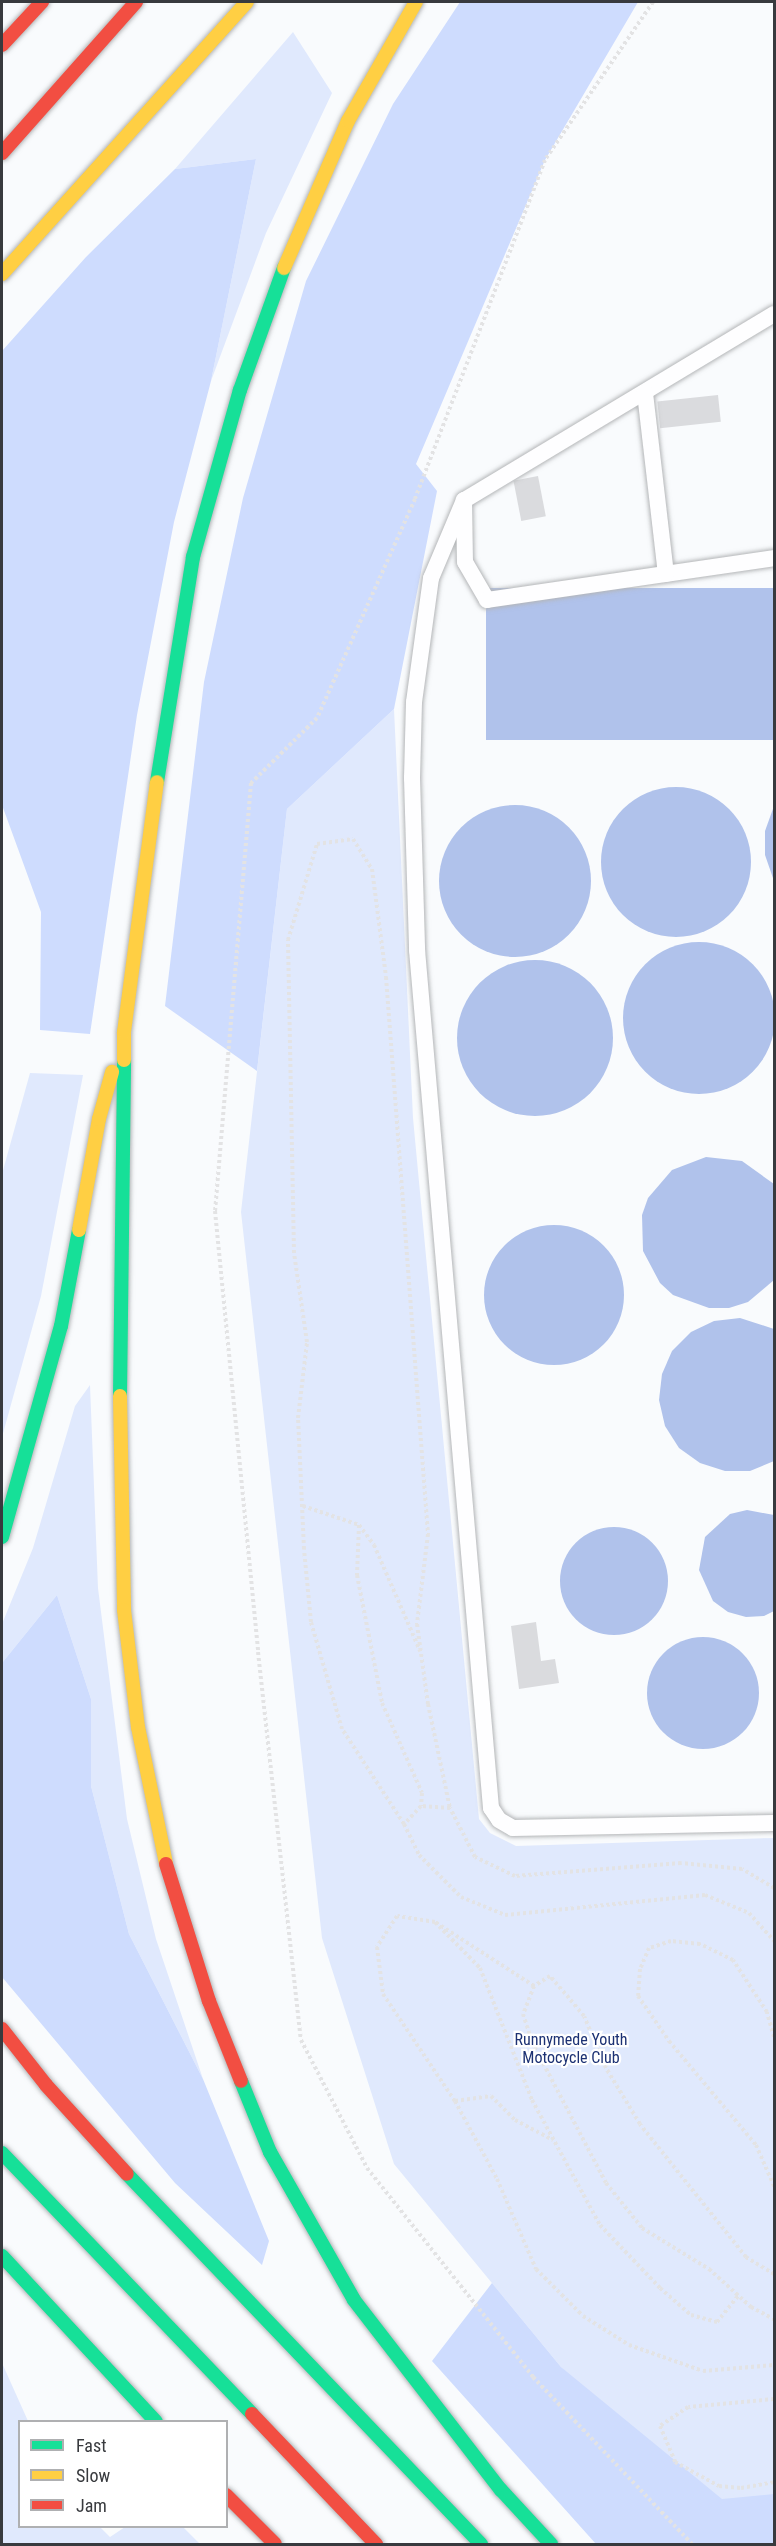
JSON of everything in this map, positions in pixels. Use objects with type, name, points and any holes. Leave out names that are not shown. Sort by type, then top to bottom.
[{"type":"highway","points":[[2,45],[42,2]]},
{"type":"highway","points":[[2,153],[136,2]]},
{"type":"highway","points":[[2,274],[247,2]]},
{"type":"highway","points":[[416,2],[348,121],[289,254],[237,401],[193,556],[161,751],[124,1032],[120,1393],[124,1610],[138,1727],[162,1850],[208,2001],[270,2152],[354,2300],[501,2490],[551,2544]]},
{"type":"highway","points":[[2,1537],[61,1326],[99,1119],[124,1032]]},
{"type":"highway","points":[[2,2029],[46,2085],[181,2234],[481,2544]]},
{"type":"highway","points":[[2,2153],[376,2544]]},
{"type":"highway","points":[[2,2256],[155,2420]]},
{"type":"highway","points":[[228,2497],[275,2544]]},
{"type":"lane","points":[[774,314],[464,501],[432,578],[414,702],[412,778],[417,950],[491,1808],[499,1820],[513,1828],[774,1823]]},
{"type":"lane","points":[[645,393],[666,574]]},
{"type":"lane","points":[[464,501],[465,562],[487,600],[774,558]]},
{"type":"path","points":[[653,2],[545,160],[415,499],[317,718],[251,783],[215,1211],[301,2040],[367,2168],[532,2377],[692,2544]]},
{"type":"path","points":[[774,1888],[742,1869],[681,1863],[515,1876],[475,1857],[450,1808],[417,1624],[428,1534],[386,977],[372,869],[354,838],[317,844],[288,940],[294,1253],[307,1342],[298,1418],[311,1622],[322,1670],[342,1730],[404,1824],[418,1855],[461,1897],[505,1915],[705,1895],[749,1913],[774,1941]]},
{"type":"path","points":[[303,1506],[359,1525],[374,1545],[422,1656]]},
{"type":"path","points":[[359,1525],[357,1575],[382,1702],[422,1793],[421,1806],[404,1824]]},
{"type":"path","points":[[421,1806],[450,1808]]},
{"type":"path","points":[[534,1986],[435,1922],[397,1916],[377,1947],[383,1994],[455,2101],[497,2179],[536,2269],[583,2316],[629,2345],[703,2371],[774,2365]]},
{"type":"path","points":[[435,1922],[480,1968],[532,2100],[600,2225],[660,2288],[691,2315],[717,2322],[739,2295]]},
{"type":"path","points":[[774,2037],[766,2012],[733,1960],[700,1944],[671,1941],[649,1948],[640,1969],[638,1996],[669,2040],[756,2145],[774,2186]]},
{"type":"path","points":[[774,2274],[746,2257],[640,2124],[606,2068],[584,2016],[550,1976],[534,1986],[523,2014],[532,2042],[606,2183],[642,2228],[709,2269],[739,2295],[774,2319]]},
{"type":"path","points":[[455,2101],[490,2096],[515,2120],[554,2140]]},
{"type":"path","points":[[774,2399],[688,2407],[660,2426],[675,2462],[719,2486],[741,2488],[774,2482]]},
{"type":"green space","points":[[293,32],[332,93],[266,233],[211,381],[256,159],[175,169]]},
{"type":"green space","name":"Runnymede Youth Motocycle Club","points":[[394,709],[413,1118],[479,1819],[490,1833],[516,1846],[774,1838],[774,2544],[719,2544],[561,2367],[394,2164],[322,1938],[241,1212],[287,809]]},
{"type":"green space","points":[[30,1073],[83,1075],[41,1296],[2,1437],[2,1174]]},
{"type":"green space","points":[[90,1385],[98,1588],[127,1819],[156,1939],[203,2079],[129,1934],[91,1786],[91,1699],[57,1595],[2,1663],[2,1624],[33,1548],[75,1406]]},
{"type":"green space","points":[[2,2363],[28,2420],[18,2420],[18,2528],[101,2528],[110,2537],[124,2528],[184,2528],[200,2544],[2,2544]]},
{"type":"shaded area","points":[[460,2],[638,2],[545,160],[416,464],[437,491],[394,709],[287,809],[257,1071],[165,1006],[204,682],[243,498],[306,281],[393,104]]},
{"type":"shaded area","points":[[256,159],[211,381],[174,522],[137,715],[90,1034],[40,1030],[41,912],[2,805],[2,351],[86,257],[175,169]]},
{"type":"shaded area","points":[[486,588],[774,588],[774,740],[486,740]]},
{"type":"shaded area","points":[[676,787],[705,793],[729,809],[745,833],[751,862],[745,891],[729,915],[705,931],[676,937],[647,931],[623,915],[607,891],[601,862],[607,833],[623,809],[647,793]]},
{"type":"shaded area","points":[[515,805],[544,811],[569,827],[585,852],[591,881],[585,910],[569,935],[544,951],[515,957],[486,951],[461,935],[445,910],[439,881],[445,852],[461,827],[486,811]]},
{"type":"shaded area","points":[[774,806],[774,881],[765,855],[765,831]]},
{"type":"shaded area","points":[[699,942],[714,943],[728,948],[753,964],[769,989],[774,1003],[774,1033],[769,1047],[753,1072],[728,1088],[714,1093],[699,1094],[684,1093],[670,1088],[645,1072],[629,1047],[624,1033],[623,1018],[624,1003],[629,989],[645,964],[670,948],[684,943]]},
{"type":"shaded area","points":[[535,960],[565,966],[590,983],[607,1008],[613,1038],[607,1068],[590,1093],[565,1110],[535,1116],[505,1110],[480,1093],[463,1068],[457,1038],[463,1008],[480,983],[505,966]]},
{"type":"shaded area","points":[[706,1157],[742,1161],[774,1184],[774,1280],[748,1302],[729,1308],[709,1308],[673,1295],[660,1283],[643,1251],[642,1215],[648,1198],[672,1170]]},
{"type":"shaded area","points":[[554,1225],[581,1230],[603,1246],[619,1268],[624,1295],[619,1322],[603,1344],[581,1360],[554,1365],[527,1360],[505,1344],[489,1322],[484,1295],[489,1268],[505,1246],[527,1230]]},
{"type":"shaded area","points":[[740,1318],[774,1329],[774,1461],[750,1471],[725,1471],[700,1463],[679,1448],[665,1426],[659,1400],[662,1374],[672,1351],[691,1332],[714,1321]]},
{"type":"shaded area","points":[[747,1510],[774,1515],[774,1611],[764,1616],[746,1617],[728,1612],[713,1601],[699,1570],[705,1537],[730,1514]]},
{"type":"shaded area","points":[[614,1527],[634,1532],[652,1543],[663,1561],[668,1581],[663,1601],[652,1619],[634,1630],[614,1635],[594,1630],[576,1619],[565,1601],[560,1581],[565,1561],[576,1543],[594,1532]]},
{"type":"shaded area","points":[[57,1595],[91,1699],[91,1786],[129,1934],[203,2079],[269,2241],[262,2265],[175,2183],[2,1977],[2,1663]]},
{"type":"shaded area","points":[[703,1637],[724,1642],[742,1654],[754,1672],[759,1693],[754,1714],[742,1732],[724,1744],[703,1749],[682,1744],[664,1732],[652,1714],[647,1693],[652,1672],[664,1654],[682,1642]]},
{"type":"shaded area","points":[[492,2283],[561,2367],[722,2499],[774,2494],[774,2544],[596,2544],[432,2361]]},
{"type":"building","points":[[718,395],[721,422],[660,428],[657,401]]},
{"type":"building","points":[[538,476],[546,516],[521,521],[513,481]]},
{"type":"building","points":[[536,1622],[541,1661],[555,1659],[559,1683],[519,1689],[511,1626]]},
{"type":"traffic: fast","points":[[157,782],[193,557],[240,390],[284,268]]},
{"type":"traffic: fast","points":[[120,1396],[124,1060]]},
{"type":"traffic: fast","points":[[2,1537],[61,1326],[79,1230]]},
{"type":"traffic: fast","points":[[241,2081],[270,2152],[354,2300],[501,2490],[551,2544]]},
{"type":"traffic: fast","points":[[2,2153],[252,2414]]},
{"type":"traffic: fast","points":[[127,2174],[481,2544]]},
{"type":"traffic: fast","points":[[2,2256],[154,2420]]},
{"type":"traffic: slow","points":[[2,274],[247,2]]},
{"type":"traffic: slow","points":[[284,268],[348,121],[416,2]]},
{"type":"traffic: slow","points":[[124,1060],[124,1032],[157,782]]},
{"type":"traffic: slow","points":[[79,1230],[99,1119],[112,1072]]},
{"type":"traffic: slow","points":[[120,1396],[124,1610],[138,1727],[166,1864]]},
{"type":"traffic: jam","points":[[2,45],[42,2]]},
{"type":"traffic: jam","points":[[2,153],[136,2]]},
{"type":"traffic: jam","points":[[166,1864],[209,2001],[241,2081]]},
{"type":"traffic: jam","points":[[2,2029],[46,2085],[127,2174]]},
{"type":"traffic: jam","points":[[252,2414],[376,2544]]},
{"type":"traffic: jam","points":[[228,2497],[275,2544]]}]
